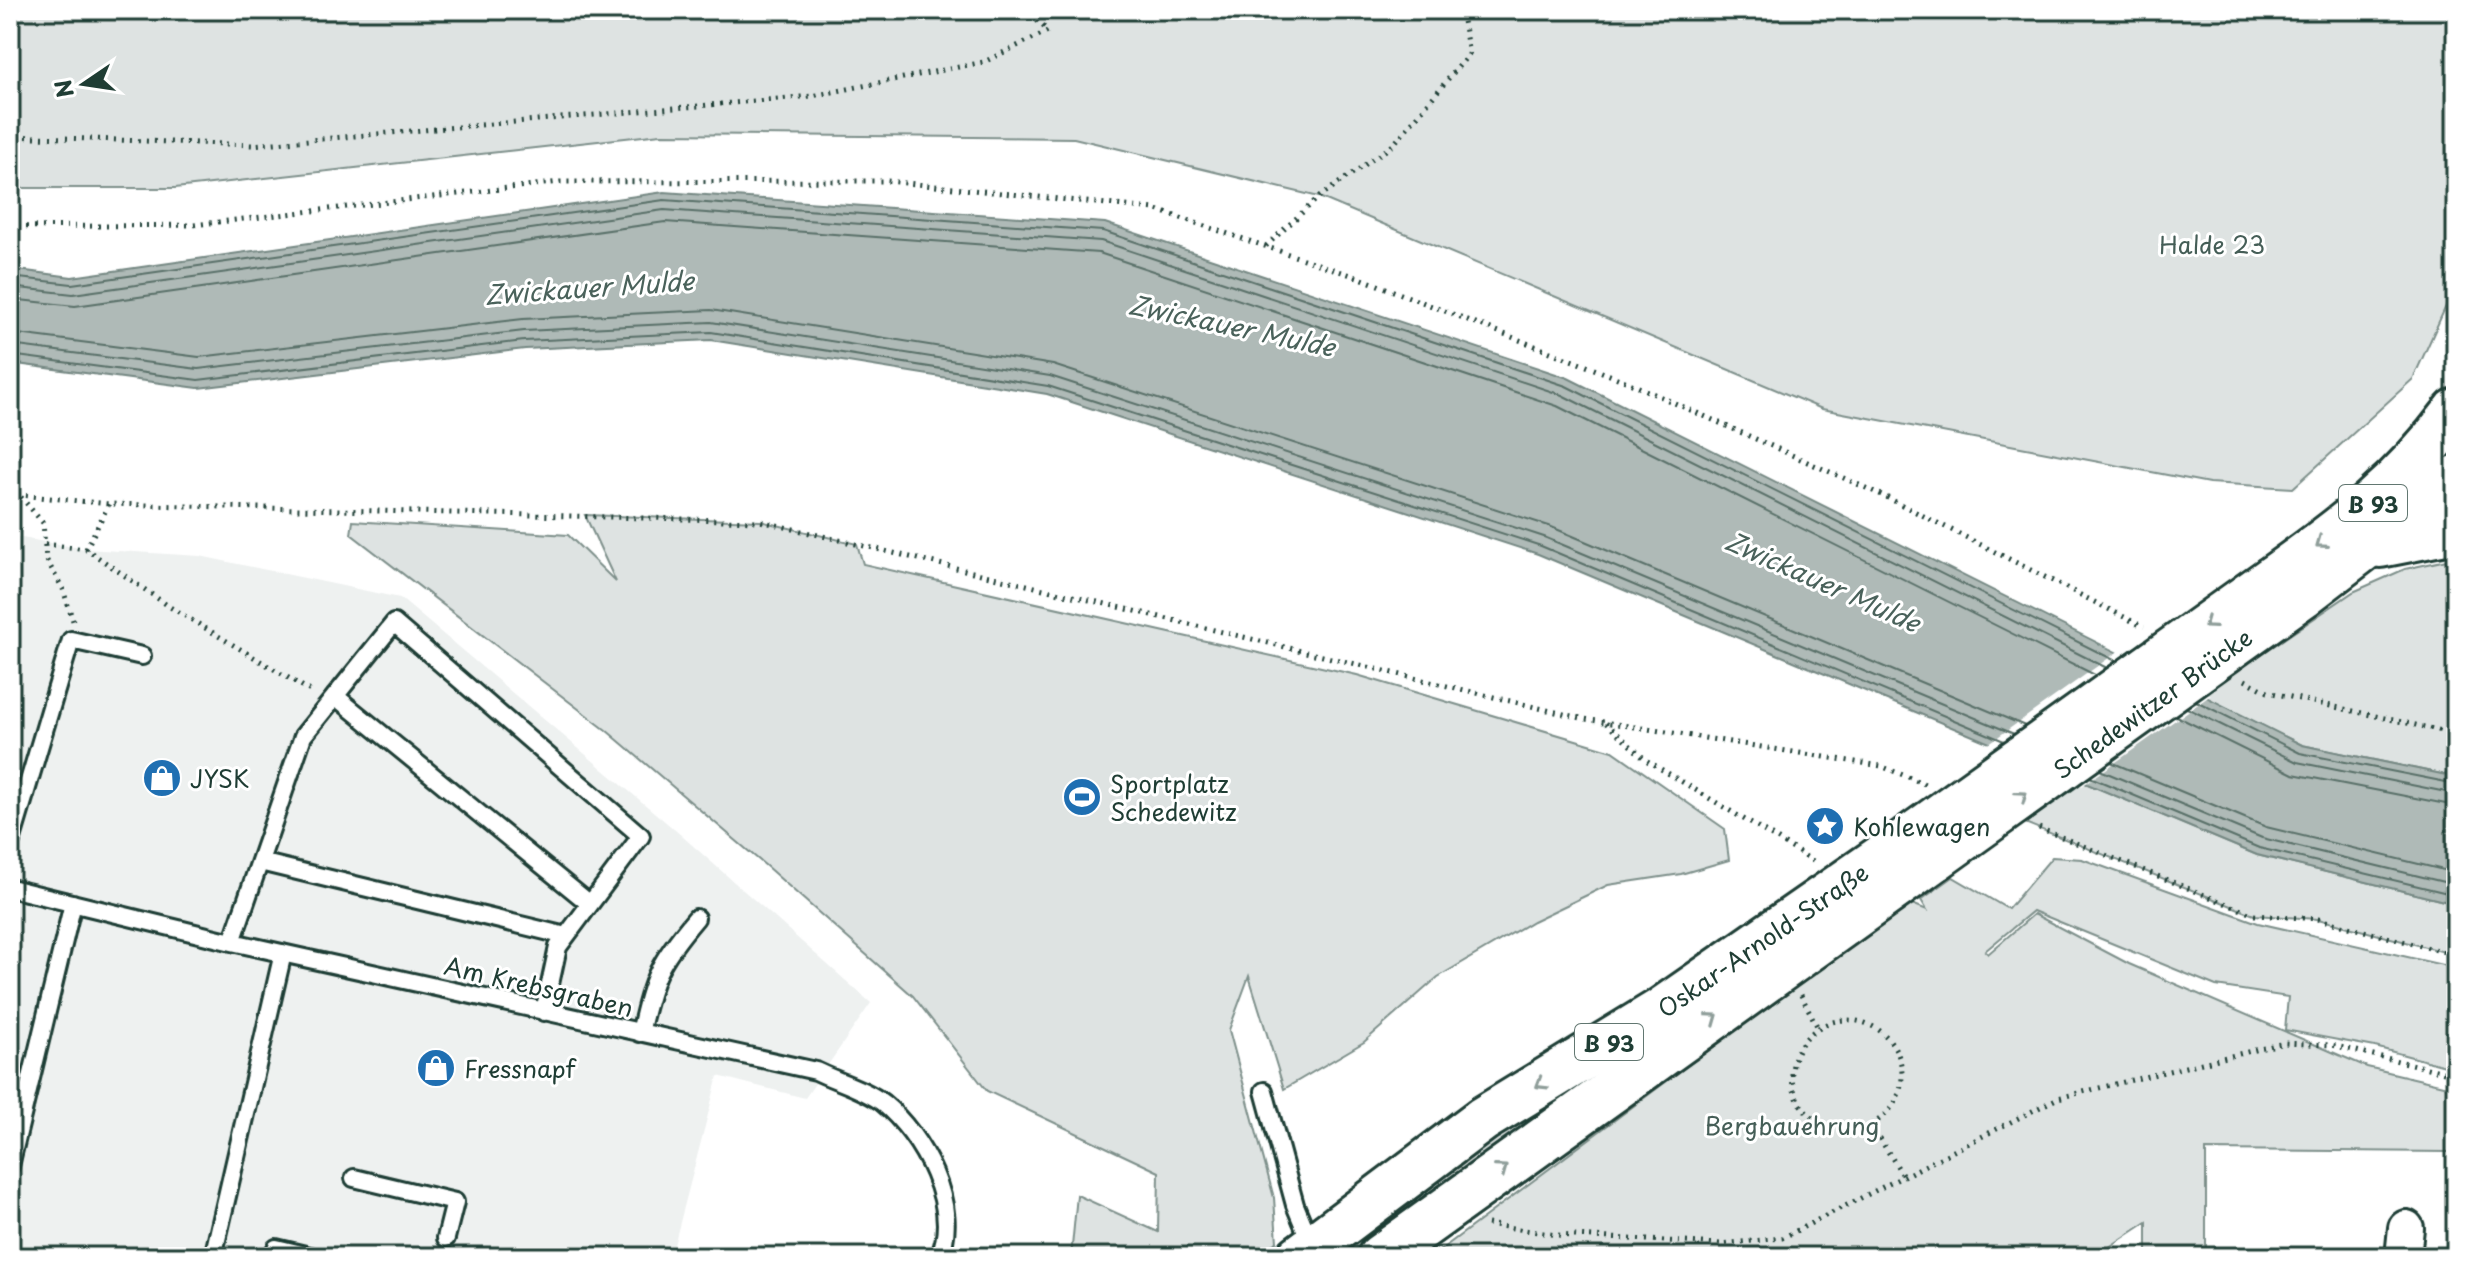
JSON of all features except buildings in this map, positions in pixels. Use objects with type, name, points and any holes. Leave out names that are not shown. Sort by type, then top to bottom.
[{"type":"main road","name":"B 93","points":[[2288,586],[2414,466],[2456,411]]},
{"type":"main road","name":"B 93","points":[[2369,547],[2456,478]]},
{"type":"main road","name":"B 93","points":[[2369,547],[2456,530]]},
{"type":"main road","name":"Schedewitzer Brücke","points":[[1922,848],[2288,586],[2369,547]]},
{"type":"main road","name":"Oskar-Arnold-Straße","points":[[1306,1252],[1483,1119],[1660,1011],[1849,881],[1922,848]]},
{"type":"main road","name":"Oskar-Arnold-Straße","points":[[1380,1257],[1922,848]]},
{"type":"lane","points":[[232,942],[303,736],[394,623],[641,836],[558,947],[544,1012]]},
{"type":"lane","points":[[10,845],[14,818],[71,640],[142,656]]},
{"type":"lane","points":[[332,699],[590,904]]},
{"type":"lane","points":[[260,862],[566,936]]},
{"type":"lane","name":"Am Krebsgraben","points":[[10,888],[232,942],[816,1071],[882,1103],[927,1156],[945,1202],[939,1257]]},
{"type":"lane","points":[[10,1166],[73,903]]},
{"type":"lane","points":[[640,1033],[652,984],[663,957],[696,918]]},
{"type":"lane","points":[[213,1257],[283,953]]},
{"type":"lane","points":[[1264,1091],[1306,1252]]},
{"type":"lane","points":[[354,1178],[455,1202],[446,1238]]},
{"type":"lane","points":[[273,1257],[276,1248],[314,1257]]},
{"type":"path","points":[[10,136],[252,145],[812,96],[984,62],[1048,31],[1026,10]]},
{"type":"path","points":[[1266,246],[1319,197],[1393,145],[1469,54],[1461,10]]},
{"type":"path","points":[[1928,10],[1955,18],[1969,10]]},
{"type":"path","points":[[10,227],[193,225],[560,182],[887,181],[1154,209],[1360,278],[1625,381],[1884,496],[2146,628]]},
{"type":"path","points":[[10,494],[109,504],[760,521],[1606,723],[1881,766],[1939,789]]},
{"type":"path","points":[[20,496],[43,523],[46,559],[63,589],[73,618],[71,640]]},
{"type":"path","points":[[86,549],[109,504]]},
{"type":"path","points":[[45,544],[86,549],[183,615],[332,699]]},
{"type":"path","points":[[2241,678],[2268,692],[2456,734]]},
{"type":"path","points":[[1606,723],[1646,760],[1849,881]]},
{"type":"path","points":[[2034,826],[2254,915],[2318,919],[2456,955]]},
{"type":"path","points":[[1854,1020],[1871,1025],[1886,1036],[1896,1051],[1902,1068],[1901,1086],[1886,1114],[1871,1125],[1842,1130],[1826,1126],[1800,1104],[1793,1089],[1791,1071],[1805,1039],[1818,1028],[1835,1021],[1854,1020]]},
{"type":"path","points":[[1438,1215],[1556,1235],[1721,1244],[1782,1238],[2058,1098],[2284,1043],[2332,1045],[2456,1075]]},
{"type":"path","points":[[1871,1125],[1904,1177]]},
{"type":"shaded area","points":[[10,536],[86,549],[200,556],[400,598],[674,829],[871,1003],[805,1098],[718,1076],[671,1257],[10,1257]]},
{"type":"green space","name":"Halde 23","points":[[10,10],[2456,10],[2456,284],[2413,379],[2293,488],[2209,483],[1822,409],[1319,197],[1074,138],[661,134],[175,188],[10,188]]},
{"type":"green space","points":[[585,515],[760,521],[857,544],[863,564],[1357,675],[1613,751],[1725,829],[1729,860],[1681,874],[1608,885],[1533,921],[1438,977],[1364,1042],[1284,1089],[1249,976],[1229,1030],[1274,1198],[1277,1242],[1249,1257],[1071,1257],[1077,1195],[1158,1232],[1159,1172],[987,1091],[913,996],[766,866],[606,730],[351,534],[353,521],[568,535],[616,582]]},
{"type":"green space","points":[[2456,558],[2456,777],[2302,745],[2201,695],[2353,592],[2405,569]]},
{"type":"green space","points":[[2078,780],[2257,855],[2456,904],[2456,955],[2318,919],[2254,915],[2020,821]]},
{"type":"green space","name":"Bergbauehrung","points":[[2052,857],[2082,859],[2258,923],[2456,968],[2456,1069],[2375,1047],[2285,1030],[2288,997],[2216,986],[2033,911],[1985,951],[1988,954],[2034,914],[2129,964],[2367,1067],[2456,1088],[2456,1157],[2450,1152],[2206,1150],[2206,1257],[2147,1257],[2147,1222],[2094,1257],[1431,1257],[1907,902],[1927,910],[1921,900],[1953,877],[2008,909]]},
{"type":"green space","points":[[1574,1086],[1577,1091],[1357,1257],[1330,1257],[1429,1179]]},
{"type":"water","name":"Zwickauer Mulde","points":[[664,192],[1105,223],[1568,378],[2302,745],[2456,777],[2456,904],[2257,855],[1538,554],[1047,394],[711,340],[525,349],[198,388],[10,363],[10,269],[72,277]]},
{"type":"pier","points":[[2120,650],[2211,695],[2082,786],[1985,746]]},
{"type":"place","name":"JYSK","points":[[162,778]]},
{"type":"place","name":"Sportplatz Schedewitz","points":[[1082,797]]},
{"type":"place","name":"Kohlewagen","points":[[1825,826]]},
{"type":"place","name":"Fressnapf","points":[[436,1068]]}]
